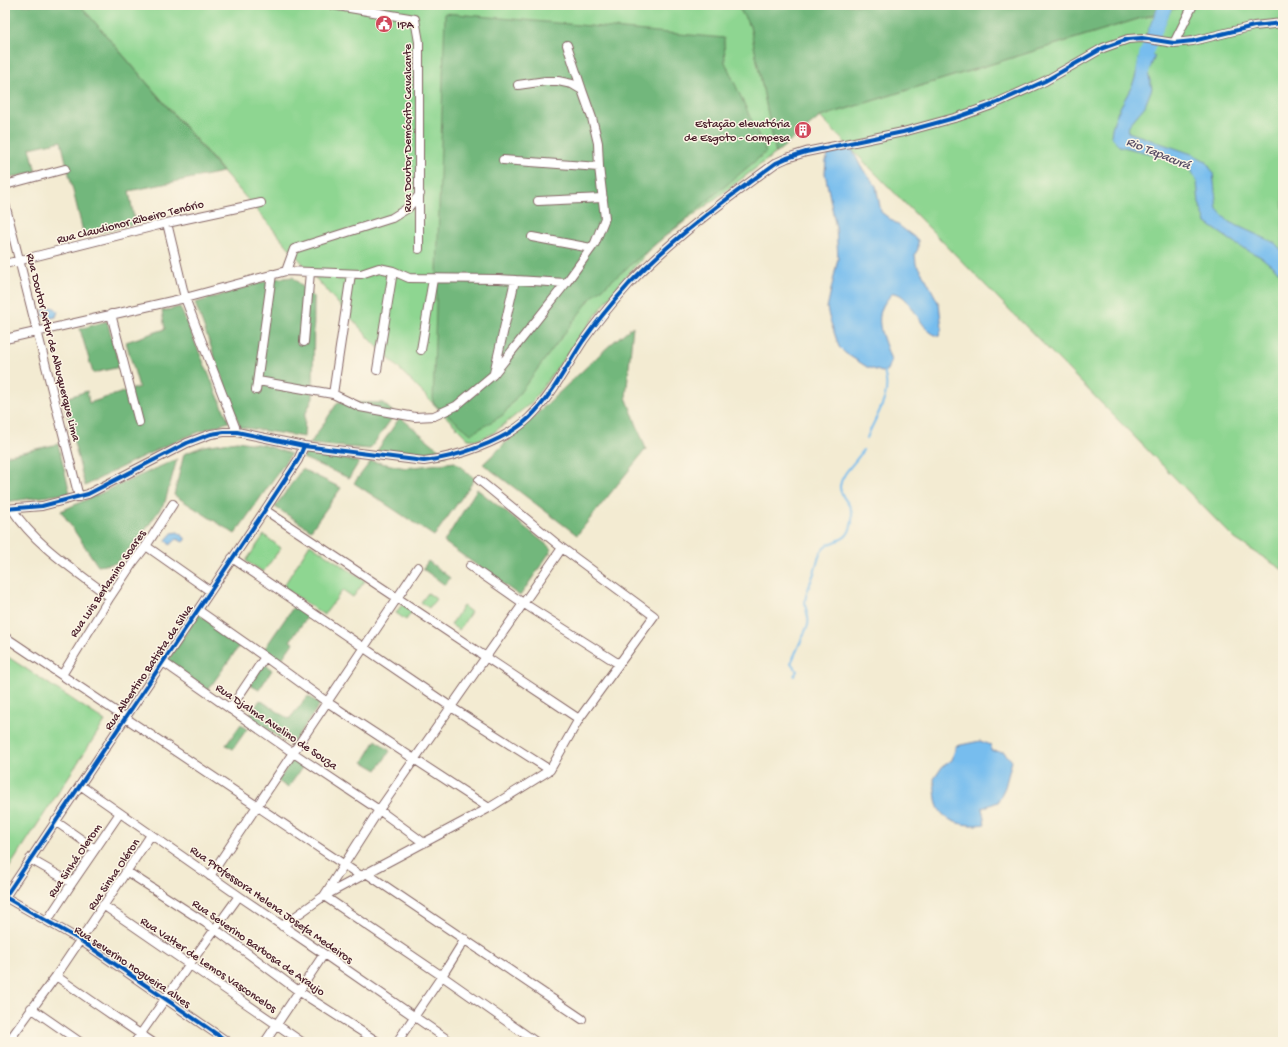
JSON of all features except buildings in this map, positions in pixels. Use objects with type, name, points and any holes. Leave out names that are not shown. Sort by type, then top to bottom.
[{"type":"street","name":"Rua Doutor Demócrito Cavalcante","points":[[332,5],[414,19],[419,42],[420,249]]},
{"type":"street","points":[[1174,43],[1193,5]]},
{"type":"street","points":[[8,509],[42,506],[79,497],[101,488],[187,443],[211,434],[237,432],[304,446],[424,461],[440,459],[491,442],[513,431],[539,408],[583,341],[606,310],[661,253],[683,233],[776,163],[806,152],[903,132],[958,117],[992,105],[1045,81],[1118,41],[1135,38],[1147,38],[1174,43],[1193,41],[1254,26],[1283,23]]},
{"type":"street","points":[[258,381],[333,394],[360,407],[415,417],[434,416],[456,406],[494,375],[566,283],[595,243],[605,218],[599,167],[598,143],[592,118],[567,45]]},
{"type":"street","points":[[518,85],[558,81],[572,84],[582,90]]},
{"type":"street","points":[[503,160],[599,167]]},
{"type":"street","points":[[5,185],[65,169]]},
{"type":"street","points":[[286,271],[294,249],[392,218],[408,208],[420,194]]},
{"type":"street","points":[[538,201],[603,198]]},
{"type":"street","name":"Rua Claudionor Ribeiro Tenório","points":[[5,264],[167,223],[261,203]]},
{"type":"street","name":"Rua Doutor Artur de Albuquerque Lima","points":[[5,204],[79,497]]},
{"type":"street","points":[[167,223],[185,298],[237,432]]},
{"type":"street","points":[[532,238],[591,248]]},
{"type":"street","points":[[5,339],[185,298],[286,271],[361,274],[379,268],[409,278],[498,278],[566,283]]},
{"type":"street","points":[[304,342],[310,272]]},
{"type":"street","points":[[377,370],[393,272]]},
{"type":"street","points":[[256,390],[272,274]]},
{"type":"street","points":[[333,394],[351,274]]},
{"type":"street","points":[[421,350],[433,278]]},
{"type":"street","points":[[494,375],[515,280]]},
{"type":"street","points":[[111,314],[139,422]]},
{"type":"street","name":"Rua Albertino Batista da Silva","points":[[5,897],[265,510],[298,460],[304,446]]},
{"type":"street","points":[[282,926],[324,896],[489,808],[550,770],[580,719],[654,616],[562,548],[479,480]]},
{"type":"street","name":"Rua Luis Berlamino Soares","points":[[62,675],[110,597],[146,546],[173,504]]},
{"type":"street","points":[[8,509],[47,549],[110,597]]},
{"type":"street","points":[[265,510],[580,719]]},
{"type":"street","points":[[146,546],[210,591]]},
{"type":"street","points":[[324,896],[379,810],[562,548]]},
{"type":"street","points":[[232,558],[451,707],[550,770]]},
{"type":"street","points":[[470,566],[523,603],[619,664]]},
{"type":"street","points":[[210,876],[292,752],[418,568]]},
{"type":"street","points":[[198,610],[265,656],[327,702],[489,808]]},
{"type":"street","points":[[5,637],[256,806],[344,864],[465,939],[582,1019]]},
{"type":"street","points":[[230,709],[265,656]]},
{"type":"street","name":"Rua Djalma Avelino de Souza","points":[[162,662],[379,810],[424,843]]},
{"type":"street","name":"Rua Professora Helena Josefa Medeiros","points":[[80,785],[414,1018],[451,1042]]},
{"type":"street","name":"Rua Sinhá Olerom","points":[[47,921],[120,813]]},
{"type":"street","points":[[55,821],[95,849]]},
{"type":"street","name":"Rua Sinha Oléron","points":[[8,1042],[56,976],[151,835]]},
{"type":"street","points":[[30,859],[72,883]]},
{"type":"street","name":"Rua Severino Barbosa de Araujo","points":[[126,871],[215,929],[300,992],[378,1042]]},
{"type":"street","points":[[136,1042],[239,896]]},
{"type":"street","points":[[324,896],[536,1042]]},
{"type":"street","name":"Rua severino nogueira alves","points":[[5,897],[80,940],[228,1042]]},
{"type":"street","name":"Rua Valter de Lemos Vasconcelos","points":[[103,905],[189,965],[278,1024],[302,1042]]},
{"type":"street","points":[[397,1042],[465,939]]},
{"type":"street","points":[[265,1042],[300,992],[324,954]]},
{"type":"street","points":[[56,976],[152,1042]]},
{"type":"street","points":[[32,1008],[80,1042]]},
{"type":"green space","points":[[5,5],[80,5],[223,172],[129,191],[135,224],[84,236],[61,141],[30,148],[36,172],[5,179]]},
{"type":"green space","points":[[80,5],[737,5],[750,26],[776,153],[655,244],[620,283],[531,403],[492,434],[478,440],[468,439],[370,339],[310,272]]},
{"type":"green space","points":[[737,5],[1160,5],[1154,14],[820,117],[776,153],[750,26]]},
{"type":"green space","points":[[1178,5],[1283,5],[1283,570],[1235,539],[820,117],[1178,8]]},
{"type":"green space","points":[[445,13],[724,38],[725,62],[766,152],[591,298],[503,415],[471,434],[433,403]]},
{"type":"green space","points":[[293,277],[314,298],[313,397],[305,415],[304,437],[240,427],[195,303],[273,279]]},
{"type":"green space","points":[[180,307],[229,422],[191,435],[137,459],[85,486],[63,399],[87,391],[89,403],[139,387],[126,342],[165,329],[162,311]]},
{"type":"green space","points":[[107,321],[120,367],[93,373],[80,329]]},
{"type":"green space","points":[[633,326],[626,397],[646,449],[577,535],[483,464],[611,344]]},
{"type":"green space","points":[[338,402],[383,403],[395,414],[370,449],[310,444]]},
{"type":"green space","points":[[400,417],[447,456],[377,451]]},
{"type":"green space","points":[[237,441],[264,445],[291,454],[235,534],[174,495],[184,454],[204,446]]},
{"type":"green space","points":[[58,444],[70,493],[5,502],[5,456]]},
{"type":"green space","points":[[306,453],[359,462],[349,478],[303,458]]},
{"type":"green space","points":[[177,459],[165,502],[141,536],[116,563],[98,566],[61,511]]},
{"type":"green space","points":[[371,461],[406,468],[455,462],[475,479],[434,536],[354,483]]},
{"type":"green space","points":[[302,469],[341,488],[311,530],[275,507]]},
{"type":"green space","points":[[477,489],[552,549],[520,596],[444,542]]},
{"type":"green space","points":[[264,535],[281,548],[263,572],[246,561]]},
{"type":"green space","points":[[310,544],[365,581],[353,597],[343,590],[324,615],[283,587]]},
{"type":"green space","points":[[428,561],[450,578],[445,585],[423,569]]},
{"type":"green space","points":[[428,593],[436,599],[429,608],[421,602]]},
{"type":"green space","points":[[402,604],[412,611],[406,620],[396,613]]},
{"type":"green space","points":[[294,606],[308,616],[290,641],[293,643],[279,663],[263,651]]},
{"type":"green space","points":[[463,606],[471,612],[459,630],[451,625]]},
{"type":"green space","points":[[199,614],[240,645],[208,690],[167,661]]},
{"type":"green space","points":[[5,655],[105,721],[5,874]]},
{"type":"green space","points":[[264,663],[272,670],[259,690],[250,685]]},
{"type":"green space","points":[[308,696],[320,704],[291,746],[249,716],[260,700],[289,719]]},
{"type":"green space","points":[[241,724],[247,729],[233,749],[226,745]]},
{"type":"green space","points":[[376,740],[390,751],[377,770],[363,762]]},
{"type":"green space","points":[[293,759],[303,766],[288,788],[278,781]]},
{"type":"water","points":[[1160,5],[1173,5],[1158,39],[1146,36]]},
{"type":"water","points":[[1140,54],[1155,56],[1148,73],[1152,88],[1145,106],[1129,125],[1128,132],[1192,154],[1206,161],[1213,173],[1217,209],[1229,222],[1275,243],[1283,252],[1283,275],[1261,257],[1239,246],[1206,223],[1199,203],[1197,182],[1190,168],[1160,156],[1119,146],[1111,136],[1114,120],[1135,78]]},
{"type":"water","points":[[848,148],[853,151],[861,167],[876,186],[881,212],[918,240],[918,249],[915,254],[916,264],[939,304],[942,328],[939,336],[926,328],[911,306],[900,295],[893,293],[886,301],[881,310],[880,326],[891,361],[887,370],[882,372],[867,367],[845,353],[839,347],[827,308],[838,258],[836,228],[825,173],[826,161],[828,155]]},
{"type":"water","points":[[51,307],[58,311],[56,317],[46,319],[43,315],[43,310]]},
{"type":"water","points":[[178,532],[185,538],[185,540],[183,542],[177,539],[170,545],[166,540],[172,533]]},
{"type":"water","points":[[980,741],[991,745],[991,751],[1004,752],[1012,761],[1005,787],[998,802],[982,808],[985,824],[971,825],[957,823],[950,820],[940,811],[936,801],[934,779],[942,767],[952,760],[956,746]]},
{"type":"waterway","name":"Rio Tapacurá","points":[[1143,71],[1146,53],[1166,5]]},
{"type":"waterway","points":[[867,438],[885,397],[886,380],[884,371]]},
{"type":"waterway","points":[[794,676],[797,671],[791,663],[808,625],[805,602],[819,556],[829,544],[842,539],[849,532],[851,526],[852,512],[840,491],[841,481],[863,450]]},
{"type":"cycle path","points":[[5,509],[42,506],[88,494],[187,443],[211,434],[224,432],[237,432],[304,446],[424,461],[451,456],[480,447],[507,434],[529,418],[552,391],[594,326],[629,284],[646,267],[681,235],[776,163],[806,152],[903,132],[958,117],[992,105],[1045,81],[1103,48],[1128,39],[1142,38],[1174,43],[1193,41],[1254,26],[1283,23]]},
{"type":"cycle path","points":[[228,1042],[80,940],[5,897],[265,510],[298,460],[304,446]]},
{"type":"place","name":"IPA","points":[[384,24]]},
{"type":"place","name":"Estação elevatória de Esgoto - Compesa","points":[[803,130]]}]
